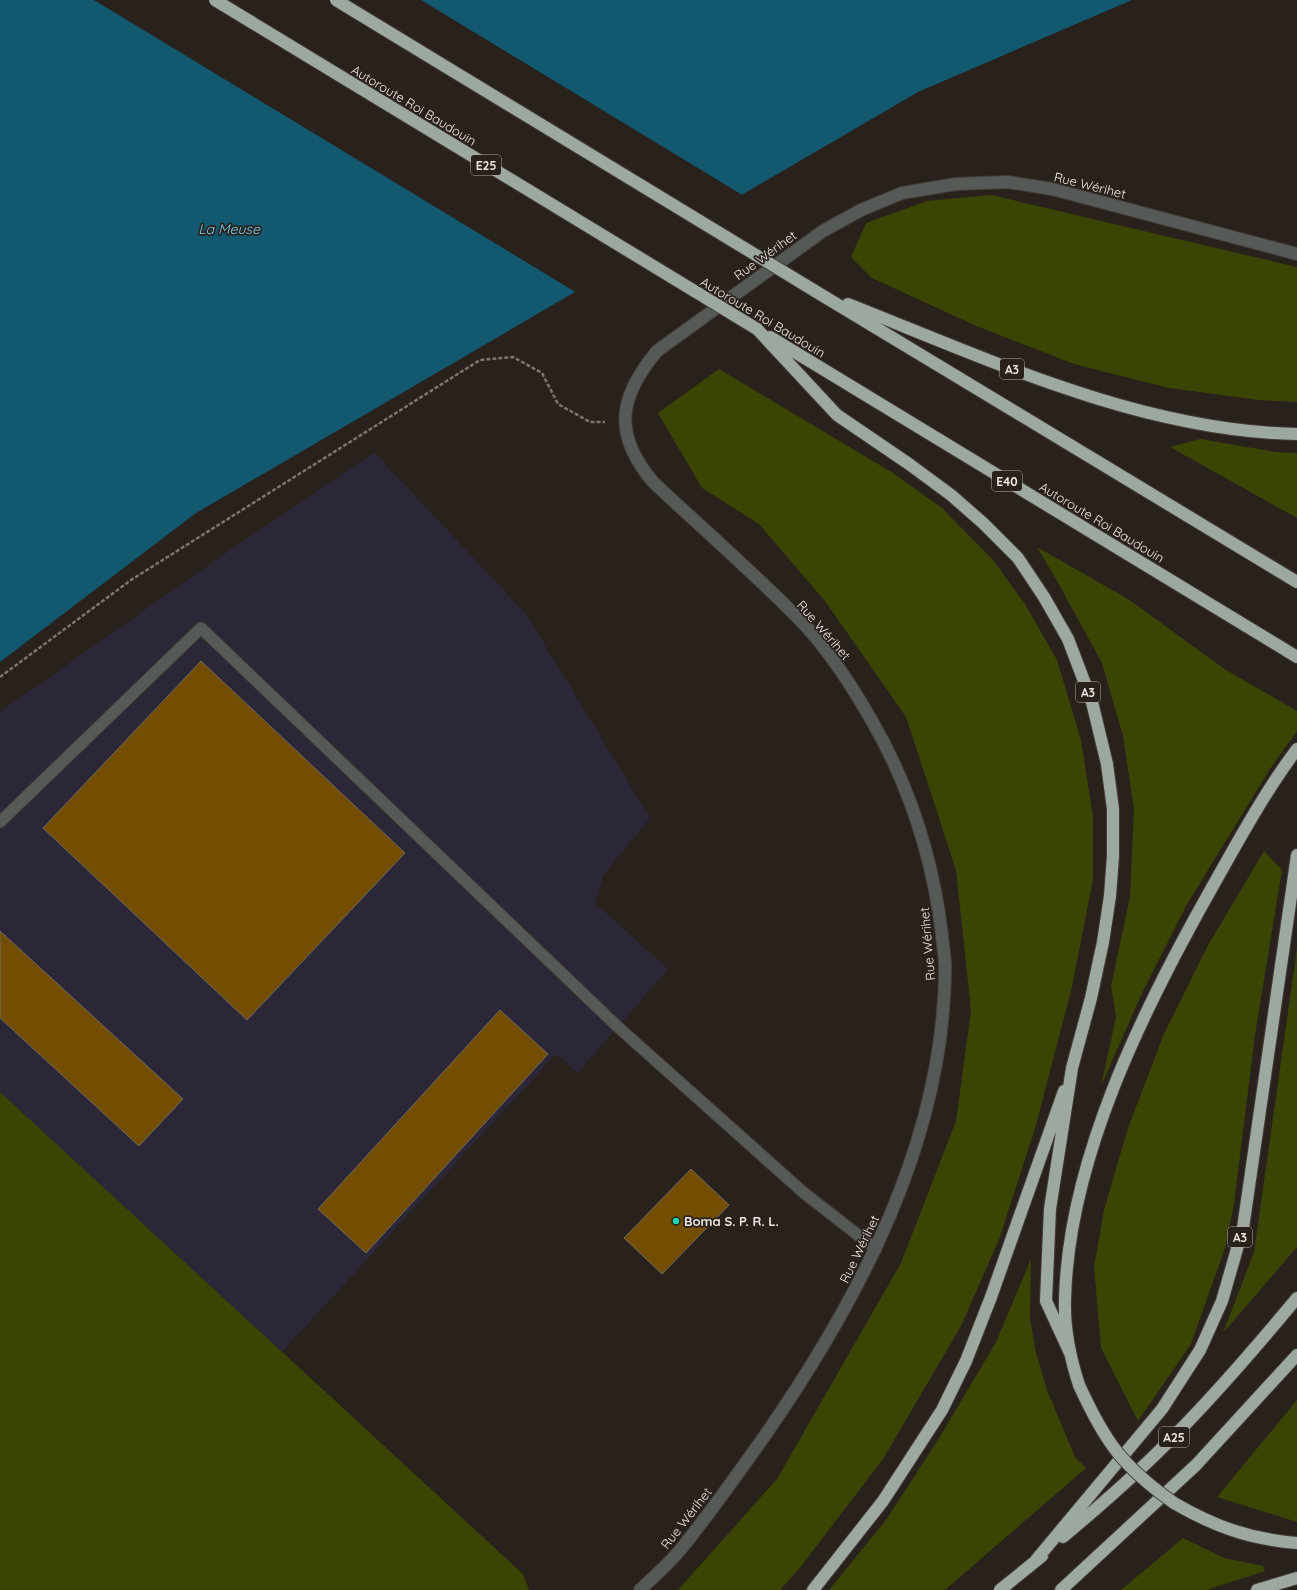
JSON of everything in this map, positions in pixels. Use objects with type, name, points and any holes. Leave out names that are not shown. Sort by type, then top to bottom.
[{"type":"highway","name":"Autoroute Roi Baudouin","points":[[215,0],[1297,657]]},
{"type":"highway","points":[[336,0],[1297,582]]},
{"type":"highway","name":"A3","points":[[815,291],[1080,394],[1146,412],[1215,426],[1297,434]]},
{"type":"highway","name":"A3","points":[[757,329],[837,415],[952,495],[1018,558],[1044,597],[1068,639],[1092,702],[1107,764],[1113,816],[1110,896],[1091,998],[1072,1068],[991,1297],[966,1361],[942,1410],[883,1501],[812,1590]]},
{"type":"highway","name":"A3","points":[[1297,749],[1257,810],[1185,937],[1145,1014],[1116,1083],[1084,1176],[1071,1240],[1064,1299],[1065,1323],[1070,1353],[1079,1385],[1101,1431],[1114,1451],[1130,1468],[1149,1485],[1174,1503],[1196,1516],[1225,1529],[1261,1540],[1297,1544]]},
{"type":"highway","name":"A3","points":[[1036,1560],[1162,1409],[1200,1350],[1222,1301],[1243,1228],[1297,855]]},
{"type":"highway","name":"A3","points":[[1070,1353],[1046,1301],[1050,1209],[1072,1068]]},
{"type":"highway","name":"A25","points":[[1000,1590],[1105,1501],[1173,1437],[1245,1360],[1297,1298]]},
{"type":"highway","name":"A25","points":[[1061,1590],[1196,1465],[1297,1355]]},
{"type":"highway","points":[[1257,1590],[1297,1578]]},
{"type":"street","name":"Rue Wérihet","points":[[640,1590],[680,1551],[748,1460],[802,1382],[842,1314],[876,1248],[905,1180],[926,1109],[940,1041],[946,972],[938,906],[924,840],[900,776],[872,721],[841,672],[802,622],[653,482],[638,464],[628,440],[625,422],[626,404],[632,387],[641,370],[657,351],[823,230],[861,210],[902,193],[956,184],[1008,182],[1052,189],[1297,254]]},
{"type":"lane","points":[[0,822],[201,628],[618,1027],[804,1193],[876,1248]]},
{"type":"path","points":[[0,677],[131,580],[480,360],[513,357],[542,373],[558,404],[590,422],[625,422]]},
{"type":"shaded area","points":[[374,452],[526,614],[650,818],[604,874],[595,903],[668,969],[578,1073],[556,1054],[282,1352],[0,1092],[0,712],[210,564]]},
{"type":"green space","points":[[991,195],[1297,267],[1297,402],[1259,400],[1169,388],[1074,364],[974,325],[872,278],[851,257],[866,223],[927,201]]},
{"type":"green space","points":[[719,369],[893,473],[942,508],[993,560],[1025,604],[1057,660],[1081,740],[1093,817],[1093,879],[1072,987],[1036,1125],[1000,1237],[961,1326],[883,1459],[799,1569],[780,1590],[678,1590],[777,1479],[901,1263],[956,1121],[971,1010],[956,870],[906,717],[825,601],[759,524],[702,488],[658,413]]},
{"type":"green space","points":[[1200,439],[1276,452],[1297,453],[1297,518],[1170,447]]},
{"type":"green space","points":[[1037,547],[1128,599],[1226,670],[1297,711],[1297,731],[1270,769],[1186,906],[1143,991],[1101,1086],[1116,1017],[1111,986],[1130,897],[1134,809],[1123,736],[1102,663]]},
{"type":"green space","points":[[1264,851],[1282,870],[1255,1035],[1234,1204],[1225,1248],[1191,1344],[1138,1421],[1101,1348],[1094,1267],[1104,1210],[1128,1128],[1163,1036],[1207,947]]},
{"type":"green space","points":[[1297,948],[1297,1247],[1223,1333],[1254,1252]]},
{"type":"green space","points":[[0,1092],[523,1574],[529,1590],[0,1590]]},
{"type":"green space","points":[[1031,1259],[1030,1319],[1036,1353],[1047,1390],[1075,1457],[1086,1468],[945,1590],[829,1590],[886,1520],[941,1435],[996,1342]]},
{"type":"green space","points":[[1297,1400],[1297,1522],[1217,1497]]},
{"type":"green space","points":[[1183,1538],[1224,1558],[1263,1566],[1265,1571],[1206,1590],[1121,1590]]},
{"type":"water","name":"La Meuse","points":[[0,0],[1132,0],[918,92],[196,513],[0,662]]},
{"type":"pier","points":[[94,0],[421,0],[744,196],[577,293]]},
{"type":"building","points":[[201,661],[405,853],[247,1020],[43,828]]},
{"type":"building","points":[[0,931],[183,1099],[139,1146],[0,1018]]},
{"type":"building","points":[[500,1010],[548,1054],[366,1253],[318,1209]]},
{"type":"building","name":"Boma S. P. R. L.","points":[[691,1169],[729,1205],[662,1274],[624,1238]]},
{"type":"place","name":"Boma S. P. R. L.","points":[[676,1221]]}]
